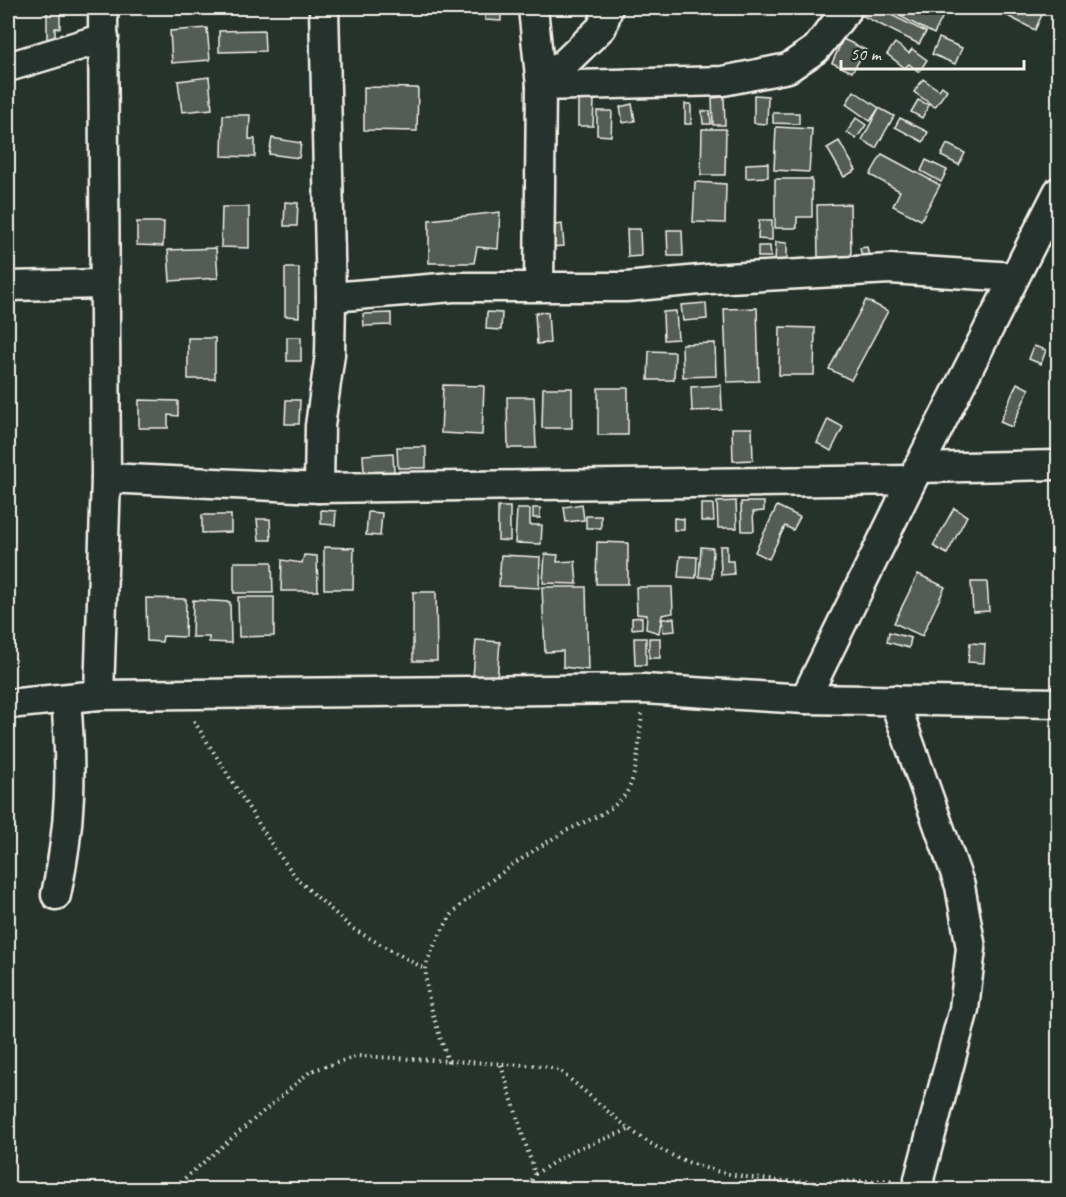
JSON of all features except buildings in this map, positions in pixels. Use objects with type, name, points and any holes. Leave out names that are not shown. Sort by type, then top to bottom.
[{"type":"street","points":[[99,695],[106,478],[103,8]]},
{"type":"street","points":[[319,488],[320,426],[330,354],[331,297],[324,8]]},
{"type":"street","points":[[533,8],[541,86],[538,286]]},
{"type":"street","points":[[541,86],[723,81],[788,68],[816,49],[848,8]]},
{"type":"street","points":[[541,86],[609,14]]},
{"type":"street","points":[[8,67],[104,38]]},
{"type":"street","points":[[805,699],[915,474],[1059,192]]},
{"type":"street","points":[[331,297],[453,287],[626,287],[710,279],[890,269],[1014,277]]},
{"type":"street","points":[[8,286],[103,284]]},
{"type":"street","points":[[106,478],[319,488],[915,474],[1059,465]]},
{"type":"street","points":[[8,704],[99,695],[644,689],[805,699],[1059,703]]},
{"type":"street","points":[[57,895],[70,810],[71,761],[66,699]]},
{"type":"street","points":[[894,700],[960,886],[971,948],[964,1009],[920,1184]]},
{"type":"path","points":[[448,1062],[430,997],[426,969],[451,916],[470,898],[562,833],[613,806],[628,790],[637,754],[644,689]]},
{"type":"path","points":[[178,695],[274,848],[299,881],[353,929],[426,969]]},
{"type":"path","points":[[171,1190],[311,1071],[358,1056],[543,1066],[558,1070],[659,1149],[715,1172],[807,1183],[920,1184]]},
{"type":"path","points":[[501,1065],[535,1174]]},
{"type":"path","points":[[527,1190],[535,1174],[574,1150],[631,1129]]}]
